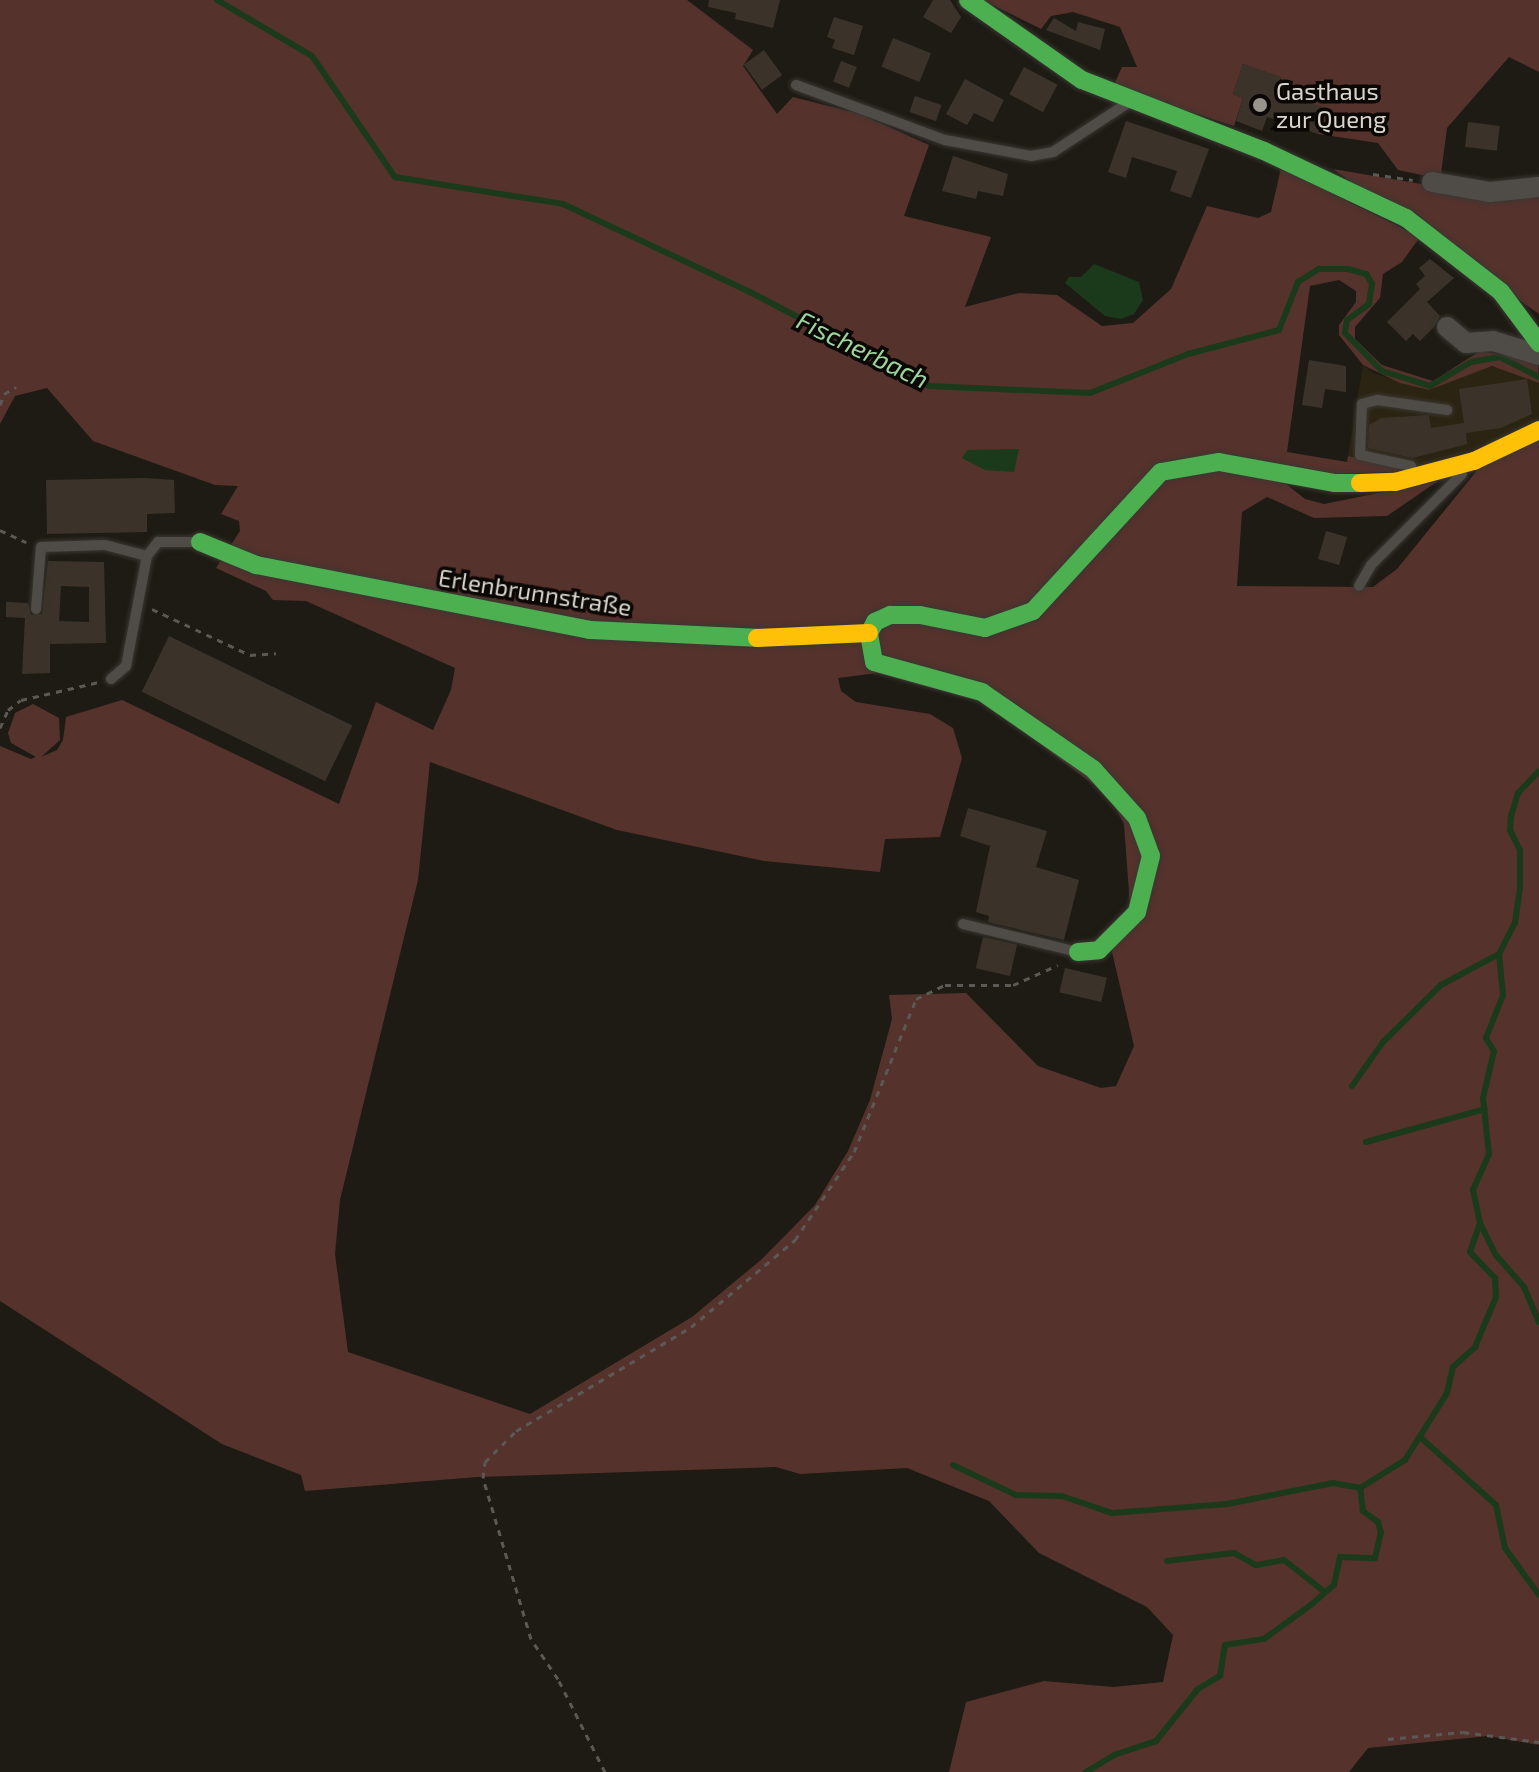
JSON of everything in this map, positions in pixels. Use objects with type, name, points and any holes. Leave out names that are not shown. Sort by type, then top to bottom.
[{"type":"street","points":[[968,0],[1040,55],[1130,102],[1264,151],[1406,218],[1481,273],[1536,331]]},
{"type":"street","points":[[1432,182],[1490,192],[1539,187]]},
{"type":"street","points":[[1447,327],[1466,343],[1493,341],[1539,355]]},
{"type":"street","points":[[1078,952],[1099,950],[1137,912],[1151,856],[1137,818],[1117,790],[1093,769],[982,692],[894,671],[874,662],[869,633],[875,622],[890,615],[985,628],[1033,611],[1139,491],[1161,472],[1186,465],[1219,462],[1335,483],[1395,482],[1474,461],[1539,430]]},
{"type":"street","name":"Erlenbrunnstraße","points":[[200,542],[256,565],[589,630],[722,640],[869,633]]},
{"type":"lane","points":[[796,85],[945,140],[1031,156],[1053,152],[1130,102]]},
{"type":"lane","points":[[1447,410],[1377,400],[1362,404],[1357,443],[1360,455],[1404,466],[1449,468]]},
{"type":"lane","points":[[1359,586],[1371,565],[1474,461]]},
{"type":"lane","points":[[111,679],[126,666],[147,556],[158,542],[200,542]]},
{"type":"lane","points":[[36,609],[41,547],[105,545],[147,556]]},
{"type":"lane","points":[[963,924],[1078,952]]},
{"type":"path","points":[[0,405],[16,387]]},
{"type":"path","points":[[0,530],[41,547]]},
{"type":"path","points":[[137,602],[250,655],[276,653]]},
{"type":"path","points":[[0,728],[8,710],[21,700],[111,679]]},
{"type":"path","points":[[605,1772],[558,1679],[531,1639],[483,1478],[485,1462],[516,1431],[691,1327],[795,1240],[854,1152],[916,999],[945,985],[1013,985],[1043,975],[1078,952]]},
{"type":"path","points":[[1388,1739],[1463,1732],[1539,1742]]},
{"type":"shaded area","points":[[0,0],[687,0],[753,50],[743,66],[777,114],[793,97],[860,114],[929,145],[904,216],[991,237],[965,307],[1019,293],[1057,295],[1102,326],[1133,323],[1171,289],[1207,206],[1258,218],[1271,212],[1281,168],[1420,237],[1402,262],[1383,274],[1380,298],[1355,327],[1355,339],[1382,365],[1433,381],[1480,351],[1538,361],[1539,383],[1492,366],[1429,390],[1400,383],[1363,365],[1339,335],[1339,325],[1356,302],[1356,291],[1339,280],[1310,286],[1287,452],[1347,462],[1348,456],[1415,471],[1276,476],[1305,499],[1324,504],[1438,481],[1387,516],[1314,518],[1267,497],[1242,512],[1237,586],[1373,587],[1397,569],[1479,468],[1539,437],[1539,1745],[1488,1736],[1368,1748],[1349,1772],[949,1772],[966,1702],[1044,1681],[1113,1687],[1163,1682],[1173,1635],[1147,1607],[1039,1553],[989,1501],[907,1468],[800,1474],[776,1467],[477,1477],[305,1491],[301,1475],[222,1444],[0,1301],[0,746],[31,759],[36,757],[11,743],[8,733],[15,713],[33,704],[59,718],[60,740],[41,757],[57,750],[63,740],[66,717],[122,700],[339,804],[376,702],[433,730],[451,690],[455,668],[306,601],[273,600],[266,591],[216,568],[240,531],[239,521],[221,514],[238,486],[215,485],[93,441],[47,388],[15,396],[0,424]],"holes":[[[877,673],[986,703],[1110,797],[1124,824],[1130,906],[1112,952],[1134,1046],[1116,1086],[1101,1088],[1038,1066],[966,993],[889,995],[892,1019],[870,1100],[848,1151],[815,1205],[762,1259],[692,1317],[530,1414],[348,1352],[335,1254],[340,1200],[418,880],[430,762],[617,830],[764,861],[880,872],[885,839],[940,837],[962,758],[953,728],[930,714],[856,702],[841,691],[838,678]]]},
{"type":"shaded area","points":[[983,0],[1539,0],[1539,72],[1509,57],[1447,128],[1441,174],[1436,178],[1398,170],[1378,143],[1318,134],[1326,109],[1290,96],[1280,77],[1243,64],[1233,94],[1243,98],[1234,126],[1113,87],[1122,67],[1137,67],[1120,27],[1073,12],[1051,16],[1041,29]]},
{"type":"shaded area","points":[[1333,169],[1498,197],[1539,192],[1539,314]]},
{"type":"shaded area","points":[[1094,264],[1139,282],[1143,300],[1134,314],[1121,319],[1105,316],[1065,283],[1069,277],[1081,277]]},
{"type":"shaded area","points":[[1363,365],[1375,374],[1429,390],[1482,366],[1509,368],[1539,383],[1539,424],[1415,471],[1348,456]]},
{"type":"shaded area","points":[[1019,449],[1014,472],[985,470],[962,458],[967,450]]},
{"type":"building","points":[[709,0],[780,0],[773,28],[735,19],[736,13],[708,7]]},
{"type":"building","points":[[933,0],[950,0],[961,17],[951,33],[923,17]]},
{"type":"building","points":[[834,17],[863,26],[854,55],[832,48],[835,40],[827,37]]},
{"type":"building","points":[[1054,18],[1076,31],[1078,22],[1105,29],[1100,50],[1046,30]]},
{"type":"building","points":[[893,38],[931,53],[919,82],[881,67]]},
{"type":"building","points":[[764,50],[782,75],[762,90],[744,65]]},
{"type":"building","points":[[841,61],[857,67],[849,88],[833,82]]},
{"type":"building","points":[[1243,64],[1281,77],[1276,91],[1327,109],[1318,134],[1267,117],[1262,131],[1236,121],[1243,98],[1233,94]]},
{"type":"building","points":[[1024,67],[1058,85],[1043,112],[1009,94]]},
{"type":"building","points":[[965,79],[1004,100],[993,122],[974,113],[967,125],[946,114]]},
{"type":"building","points":[[915,96],[941,105],[936,121],[909,112]]},
{"type":"building","points":[[1126,121],[1209,149],[1191,198],[1170,191],[1177,171],[1132,157],[1126,178],[1108,172]]},
{"type":"building","points":[[1468,122],[1500,126],[1497,151],[1465,147]]},
{"type":"building","points":[[953,156],[1008,174],[1003,196],[978,191],[976,199],[942,191]]},
{"type":"building","points":[[1430,259],[1454,278],[1427,302],[1440,316],[1434,327],[1420,341],[1413,334],[1406,341],[1387,322],[1420,289],[1416,284],[1425,276],[1419,268]]},
{"type":"building","points":[[1309,360],[1346,366],[1346,392],[1325,389],[1322,408],[1302,405]]},
{"type":"building","points":[[1527,379],[1532,414],[1501,428],[1466,433],[1467,444],[1413,458],[1368,448],[1369,425],[1381,418],[1429,415],[1431,428],[1464,423],[1459,389]]},
{"type":"building","points":[[46,480],[174,480],[175,513],[147,514],[147,532],[47,534]]},
{"type":"building","points":[[1326,531],[1347,537],[1339,565],[1318,559]]},
{"type":"building","points":[[48,561],[104,562],[106,643],[50,644],[50,673],[22,674],[25,618],[6,617],[6,602],[28,603],[31,615],[42,614]],"holes":[[[61,586],[89,587],[89,622],[59,621]]]},
{"type":"building","points":[[169,636],[352,725],[325,781],[142,692]]},
{"type":"building","points":[[968,808],[1047,831],[1036,867],[1079,880],[1064,940],[988,922],[989,916],[976,912],[990,846],[960,836]]},
{"type":"building","points":[[983,937],[1017,945],[1010,976],[976,968]]},
{"type":"building","points":[[1065,968],[1107,978],[1101,1002],[1059,992]]},
{"type":"waterway","name":"Fischerbach","points":[[217,0],[312,56],[395,177],[563,204],[752,293],[929,386],[1090,393],[1188,354],[1279,330],[1298,282],[1319,269],[1348,269],[1366,274],[1372,284],[1369,304],[1347,320],[1345,333],[1382,371],[1430,386],[1471,362],[1500,357],[1539,377]]},
{"type":"waterway","points":[[1086,1772],[1114,1755],[1156,1741],[1198,1689],[1220,1676],[1225,1645],[1264,1639],[1312,1604],[1334,1585],[1340,1557],[1375,1558],[1381,1533],[1378,1522],[1363,1511],[1360,1488],[1405,1460],[1447,1393],[1453,1367],[1475,1347],[1496,1297],[1495,1278],[1470,1252],[1480,1223],[1473,1190],[1489,1154],[1483,1098],[1494,1051],[1486,1038],[1503,995],[1499,954],[1515,923],[1520,887],[1520,850],[1510,830],[1511,816],[1518,793],[1539,771]]},
{"type":"waterway","points":[[1352,1086],[1383,1042],[1441,985],[1499,954]]},
{"type":"waterway","points":[[1366,1142],[1485,1109]]},
{"type":"waterway","points":[[1480,1223],[1495,1254],[1524,1287],[1539,1322]]},
{"type":"waterway","points":[[1420,1437],[1496,1505],[1505,1548],[1539,1595]]},
{"type":"waterway","points":[[953,1465],[1016,1495],[1062,1496],[1112,1513],[1227,1504],[1333,1483],[1360,1488]]},
{"type":"waterway","points":[[1167,1561],[1234,1553],[1256,1565],[1284,1560],[1325,1592]]},
{"type":"traffic: fast","points":[[968,0],[1082,80],[1264,151],[1406,218],[1501,292],[1539,343]]},
{"type":"traffic: fast","points":[[1078,952],[1099,950],[1137,912],[1151,856],[1137,818],[1093,769],[982,692],[874,662],[869,633],[875,622],[890,615],[920,615],[985,628],[1033,611],[1161,472],[1219,462],[1335,483],[1360,483]]},
{"type":"traffic: fast","points":[[200,542],[256,565],[589,630],[757,638]]},
{"type":"traffic: slow","points":[[1360,483],[1395,482],[1474,461],[1539,430]]},
{"type":"traffic: slow","points":[[757,638],[869,633]]},
{"type":"place","name":"Gasthaus zur Queng","points":[[1260,105]]}]
